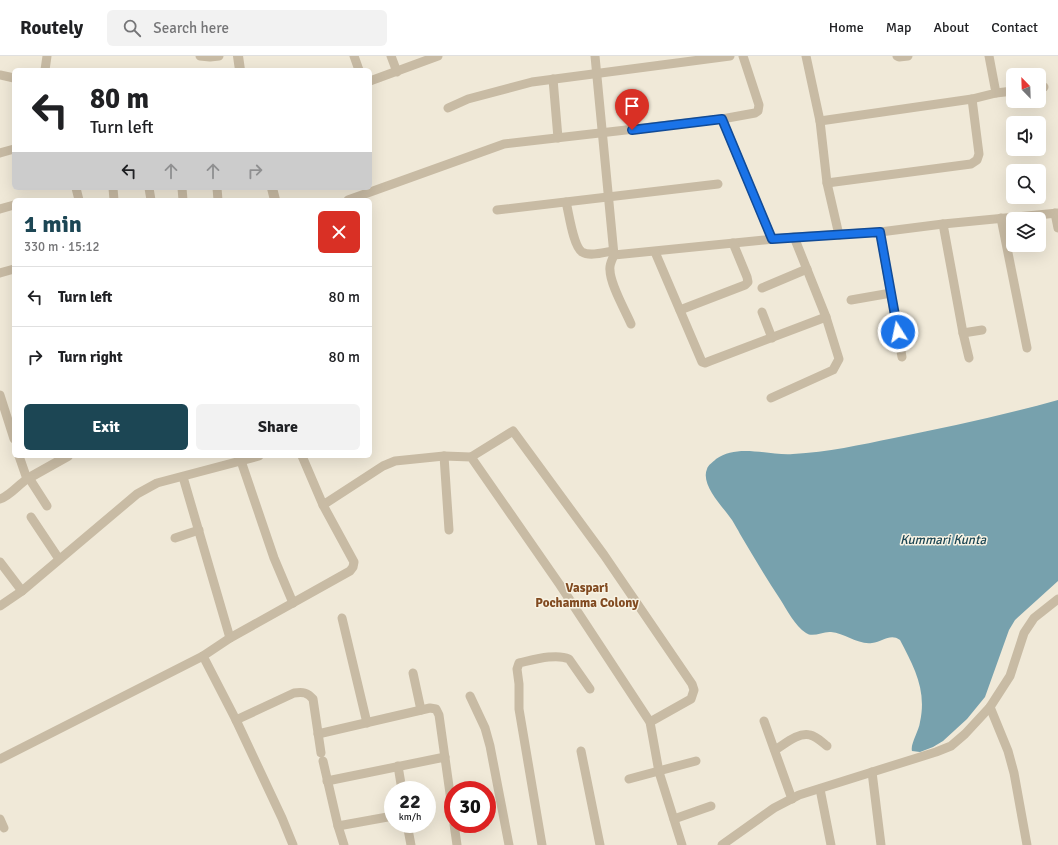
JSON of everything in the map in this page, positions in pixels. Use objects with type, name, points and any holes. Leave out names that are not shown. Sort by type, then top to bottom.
[{"type":"street","points":[[45,68],[47,56]]},
{"type":"street","points":[[200,56],[220,56]]},
{"type":"street","points":[[238,56],[240,68]]},
{"type":"street","points":[[354,56],[358,68]]},
{"type":"street","points":[[391,56],[397,72]]},
{"type":"street","points":[[372,81],[438,56]]},
{"type":"street","points":[[595,56],[614,253],[610,265],[610,271],[614,285],[631,324]]},
{"type":"street","points":[[448,108],[468,98],[532,82],[730,56]]},
{"type":"street","points":[[354,198],[504,144],[722,119],[755,113],[758,111],[759,105],[743,56]]},
{"type":"street","points":[[806,56],[820,121],[827,183],[839,236]]},
{"type":"street","points":[[897,56],[908,56]]},
{"type":"street","points":[[989,56],[996,93]]},
{"type":"street","points":[[0,75],[12,78]]},
{"type":"street","points":[[553,79],[558,138]]},
{"type":"street","points":[[820,121],[972,100],[1006,92]]},
{"type":"street","points":[[827,183],[971,164],[977,160],[979,154],[972,100]]},
{"type":"street","points":[[722,119],[772,239]]},
{"type":"street","points":[[0,153],[12,150]]},
{"type":"street","points":[[497,210],[718,184]]},
{"type":"street","points":[[566,202],[577,246],[583,252],[590,254],[655,252],[794,237],[839,236],[1057,213],[1058,228]]},
{"type":"street","points":[[0,210],[12,206]]},
{"type":"street","points":[[1001,218],[1027,348]]},
{"type":"street","points":[[943,224],[969,358]]},
{"type":"street","points":[[880,232],[902,358]]},
{"type":"street","points":[[771,398],[833,370],[839,359],[826,317],[794,237]]},
{"type":"street","points":[[680,310],[745,285],[748,282],[733,243]]},
{"type":"street","points":[[655,252],[702,362],[705,363],[826,317]]},
{"type":"street","points":[[762,288],[807,269]]},
{"type":"street","points":[[0,273],[12,270]]},
{"type":"street","points":[[850,300],[891,293]]},
{"type":"street","points":[[762,312],[772,338]]},
{"type":"street","points":[[963,333],[982,330]]},
{"type":"street","points":[[0,395],[12,433]]},
{"type":"street","points":[[323,505],[382,466],[395,462],[444,456],[472,457],[512,431],[604,555],[692,684],[694,690],[691,699],[650,722]]},
{"type":"street","points":[[444,456],[449,530]]},
{"type":"street","points":[[472,457],[560,585],[650,722],[659,772],[682,845]]},
{"type":"street","points":[[20,458],[28,479],[46,506]]},
{"type":"street","points":[[0,499],[5,497],[18,485],[65,458]]},
{"type":"street","points":[[0,606],[22,591],[137,494],[157,483],[251,458]]},
{"type":"street","points":[[0,759],[203,656],[230,638],[350,571],[354,562],[323,505],[303,458]]},
{"type":"street","points":[[240,461],[274,558],[294,603]]},
{"type":"street","points":[[183,477],[230,638]]},
{"type":"street","points":[[31,517],[59,559]]},
{"type":"street","points":[[175,538],[199,530]]},
{"type":"street","points":[[0,562],[22,591]]},
{"type":"street","points":[[722,845],[774,808],[792,799],[951,746],[965,734],[990,707],[1010,676],[1024,633],[1034,618],[1058,600]]},
{"type":"street","points":[[342,618],[367,723]]},
{"type":"street","points":[[203,656],[236,720],[293,845]]},
{"type":"street","points":[[542,845],[519,709],[519,684],[517,669],[519,663],[557,656],[564,657],[569,659],[590,689]]},
{"type":"street","points":[[414,674],[421,710]]},
{"type":"street","points":[[236,720],[294,693],[308,693],[313,699],[327,781],[344,845]]},
{"type":"street","points":[[470,696],[479,712],[489,740],[509,845]]},
{"type":"street","points":[[990,707],[1008,751],[1014,773],[1027,845]]},
{"type":"street","points":[[318,734],[434,708],[439,715],[448,781]]},
{"type":"street","points":[[764,721],[792,799]]},
{"type":"street","points":[[775,750],[801,735],[811,735],[827,746]]},
{"type":"street","points":[[581,751],[600,845]]},
{"type":"street","points":[[327,781],[445,757]]},
{"type":"street","points":[[629,779],[696,761]]},
{"type":"street","points":[[398,766],[400,781]]},
{"type":"street","points":[[872,772],[881,845]]},
{"type":"street","points":[[820,789],[831,845]]},
{"type":"street","points":[[674,820],[711,806]]},
{"type":"street","points":[[338,826],[384,818]]},
{"type":"street","points":[[409,833],[411,845]]},
{"type":"street","points":[[455,833],[457,845]]},
{"type":"water","name":"Kummari Kunta","points":[[1058,400],[1058,581],[1015,620],[1009,630],[985,697],[967,719],[943,741],[933,747],[920,752],[912,751],[912,745],[920,722],[922,699],[918,679],[900,640],[893,637],[867,643],[836,633],[828,632],[812,635],[802,630],[792,618],[732,520],[710,489],[706,475],[709,465],[725,454],[734,452],[754,451],[793,454],[831,450],[956,425]]},
{"type":"district","name":"Vaspari Pochamma Colony","points":[[587,594]]},
{"type":"route","points":[[632,130],[722,119],[772,239],[839,236],[880,232],[898,332]]}]
